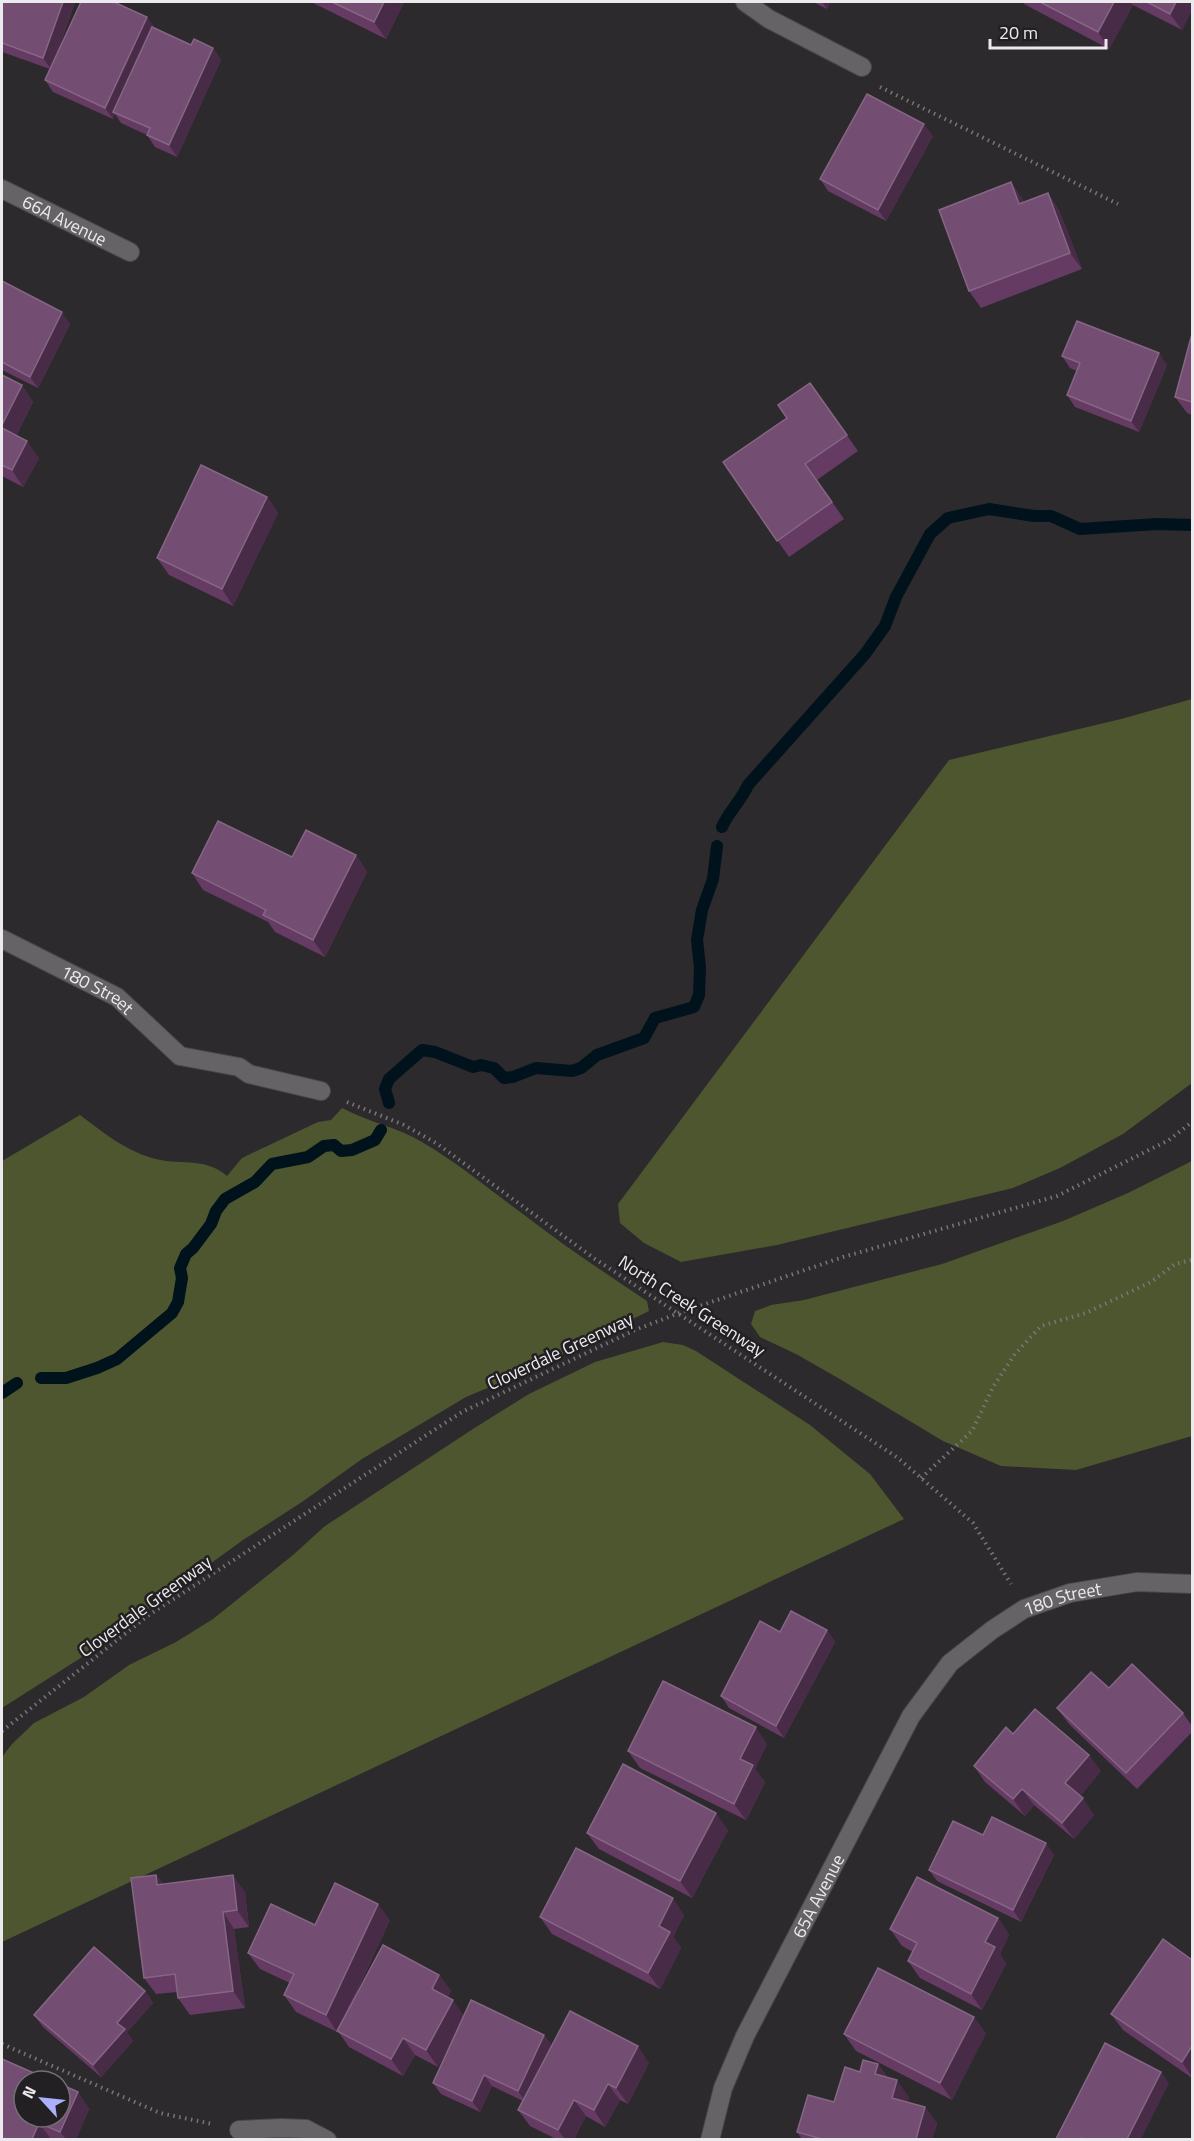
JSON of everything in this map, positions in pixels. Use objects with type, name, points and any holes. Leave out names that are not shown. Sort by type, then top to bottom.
[{"type":"street","points":[[745,2],[769,19],[862,67]]},
{"type":"street","name":"66A Avenue","points":[[2,189],[130,252]]},
{"type":"street","name":"180 Street","points":[[2,939],[117,997],[180,1056],[239,1067],[249,1074],[321,1091]]},
{"type":"street","name":"180 Street","points":[[950,1663],[992,1630],[1024,1610],[1070,1593],[1137,1582],[1192,1584]]},
{"type":"street","name":"65A Avenue","points":[[710,2139],[723,2088],[745,2036],[911,1716],[950,1663]]},
{"type":"street","points":[[239,2130],[306,2129],[327,2139]]},
{"type":"path","points":[[862,67],[877,86],[1118,204]]},
{"type":"path","name":"North Creek Greenway","points":[[321,1091],[404,1125],[436,1143],[595,1259],[898,1458],[973,1523],[1013,1587]]},
{"type":"path","name":"Cloverdale Greenway","points":[[2,1731],[149,1615],[462,1412],[635,1330],[679,1313],[843,1257],[1057,1196],[1169,1140],[1192,1122]]},
{"type":"path","points":[[921,1478],[972,1431],[993,1387],[1015,1353],[1041,1326],[1086,1313],[1151,1282],[1175,1264],[1192,1260]]},
{"type":"path","points":[[2,2044],[160,2113],[239,2130]]},
{"type":"green space","points":[[1192,699],[1192,1083],[1123,1134],[1060,1168],[1013,1188],[777,1245],[681,1262],[644,1243],[620,1223],[618,1204],[949,760],[1121,719]]},
{"type":"green space","points":[[342,1108],[393,1128],[435,1150],[569,1248],[647,1301],[649,1311],[528,1371],[466,1397],[362,1459],[243,1540],[79,1659],[2,1708],[2,1161],[80,1115],[114,1140],[142,1155],[209,1166],[227,1176],[242,1158],[318,1122],[331,1120]]},
{"type":"green space","points":[[1192,1161],[1192,1436],[1076,1470],[1001,1466],[943,1441],[796,1354],[760,1337],[751,1324],[755,1311],[771,1305],[804,1300],[942,1264],[1063,1221],[1128,1193]]},
{"type":"green space","points":[[663,1342],[683,1345],[696,1351],[810,1425],[870,1474],[904,1519],[2,1942],[2,1757],[34,1723],[84,1697],[129,1665],[176,1642],[213,1619],[293,1555],[325,1526],[529,1394],[595,1362]]},
{"type":"building","points":[[2,2],[63,2],[43,58],[2,43]]},
{"type":"building","points":[[81,2],[114,2],[147,17],[105,108],[45,80]]},
{"type":"building","points":[[332,2],[384,2],[374,22]]},
{"type":"building","points":[[1040,2],[1114,2],[1098,32]]},
{"type":"building","points":[[1147,2],[1176,2],[1170,14]]},
{"type":"building","points":[[152,27],[191,45],[194,39],[213,48],[169,145],[147,135],[150,128],[113,112]]},
{"type":"building","points":[[867,94],[924,124],[878,210],[820,179]]},
{"type":"building","points":[[1011,182],[1019,204],[1048,193],[1070,253],[969,291],[939,210]]},
{"type":"building","points":[[2,281],[62,312],[30,377],[2,362]]},
{"type":"building","points":[[1077,321],[1159,353],[1131,421],[1067,395],[1080,363],[1062,356]]},
{"type":"building","points":[[1192,334],[1192,402],[1175,397]]},
{"type":"building","points":[[2,375],[22,385],[2,425]]},
{"type":"building","points":[[810,383],[847,435],[805,464],[832,502],[777,541],[723,462],[787,418],[778,405]]},
{"type":"building","points":[[2,428],[27,441],[12,470],[2,465]]},
{"type":"building","points":[[201,465],[267,497],[222,589],[157,558]]},
{"type":"building","points":[[218,821],[292,857],[306,830],[356,855],[313,940],[263,915],[266,910],[192,873]]},
{"type":"building","points":[[791,1611],[827,1630],[776,1726],[721,1696],[760,1621],[780,1632]]},
{"type":"building","points":[[1132,1664],[1183,1713],[1126,1773],[1057,1708],[1091,1672],[1109,1688]]},
{"type":"building","points":[[663,1681],[756,1727],[740,1759],[753,1765],[734,1804],[628,1751]]},
{"type":"building","points":[[1035,1709],[1089,1755],[1065,1783],[1083,1798],[1062,1823],[1022,1789],[1013,1799],[974,1766],[1006,1727],[1013,1734]]},
{"type":"building","points":[[623,1764],[716,1813],[680,1881],[587,1833]]},
{"type":"building","points":[[992,1817],[1046,1843],[1013,1910],[929,1870],[953,1821],[983,1835]]},
{"type":"building","points":[[576,1848],[673,1898],[659,1926],[670,1932],[648,1973],[540,1917]]},
{"type":"building","points":[[156,1875],[157,1885],[233,1875],[237,1910],[223,1912],[233,1991],[178,1998],[175,1974],[144,1978],[131,1878]]},
{"type":"building","points":[[917,1877],[998,1918],[985,1942],[995,1947],[971,1994],[908,1961],[917,1943],[890,1929]]},
{"type":"building","points":[[335,1883],[378,1904],[326,2015],[284,1995],[294,1974],[248,1953],[271,1904],[315,1925]]},
{"type":"building","points":[[1163,1939],[1192,1960],[1192,2046],[1182,2062],[1111,2014]]},
{"type":"building","points":[[383,1945],[439,1975],[432,1989],[453,2000],[426,2050],[403,2038],[391,2059],[337,2031]]},
{"type":"building","points":[[94,1947],[145,1991],[117,2023],[125,2029],[93,2065],[34,2015]]},
{"type":"building","points":[[878,1968],[974,2017],[940,2083],[844,2034]]},
{"type":"building","points":[[471,2000],[544,2035],[518,2091],[484,2075],[472,2101],[433,2083]]},
{"type":"building","points":[[570,2011],[638,2046],[616,2088],[608,2084],[594,2110],[574,2100],[558,2130],[518,2110]]},
{"type":"building","points":[[1105,2043],[1161,2072],[1127,2139],[1056,2139]]},
{"type":"building","points":[[2,2059],[25,2069],[12,2069],[12,2129],[36,2129],[32,2139],[2,2139]]},
{"type":"building","points":[[863,2060],[878,2064],[875,2074],[897,2080],[892,2098],[925,2107],[916,2139],[822,2139],[797,2132],[808,2095],[834,2102],[845,2067],[860,2072]]},
{"type":"building","points":[[72,2089],[78,2092],[72,2105]]},
{"type":"waterway","points":[[722,827],[748,785],[865,654],[885,626],[896,597],[930,534],[948,518],[989,509],[1034,516],[1051,516],[1080,529],[1157,524],[1192,525]]},
{"type":"waterway","points":[[389,1103],[385,1089],[389,1079],[422,1050],[435,1052],[473,1067],[481,1065],[494,1068],[504,1078],[536,1068],[572,1071],[581,1068],[597,1055],[644,1038],[655,1018],[694,1007],[699,995],[700,967],[697,940],[702,910],[713,879],[717,846]]},
{"type":"waterway","points":[[41,1378],[66,1378],[117,1359],[172,1313],[178,1302],[182,1278],[180,1268],[186,1254],[211,1224],[216,1211],[225,1199],[255,1182],[272,1164],[308,1157],[324,1146],[334,1145],[341,1151],[352,1150],[375,1140],[381,1130]]},
{"type":"waterway","points":[[2,1393],[17,1383]]}]
